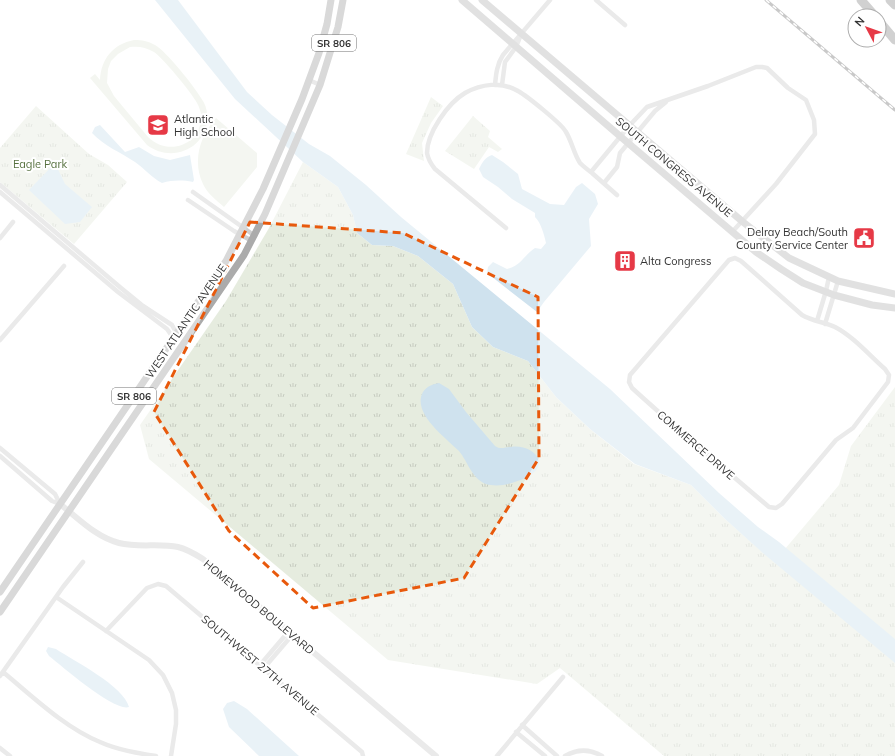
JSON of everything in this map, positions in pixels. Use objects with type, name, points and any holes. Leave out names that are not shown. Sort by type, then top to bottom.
[{"type":"highway","points":[[861,0],[868,8]]},
{"type":"highway","points":[[890,0],[895,5]]},
{"type":"highway","points":[[887,30],[895,40]]},
{"type":"main road","name":"WEST ATLANTIC AVENUE","points":[[0,592],[226,261],[263,189],[309,80],[319,53],[331,0]]},
{"type":"main road","name":"WEST ATLANTIC AVENUE","points":[[0,612],[244,255],[266,214],[320,85],[336,34],[343,0]]},
{"type":"main road","name":"SOUTH CONGRESS AVENUE","points":[[462,0],[628,144],[733,231],[756,252],[803,282],[834,295],[872,305],[895,308]]},
{"type":"main road","name":"SOUTH CONGRESS AVENUE","points":[[482,0],[743,222],[789,258],[838,281],[895,294]]},
{"type":"main road","points":[[174,359],[178,341],[175,336]]},
{"type":"street","points":[[502,85],[505,62],[514,45],[521,33],[550,0]]},
{"type":"street","points":[[596,0],[625,25]]},
{"type":"street","points":[[495,84],[500,60],[514,45]]},
{"type":"street","points":[[591,172],[629,126],[647,107],[756,67],[762,66],[767,68],[788,88],[806,100],[816,126],[814,137],[776,184],[743,222],[733,231]]},
{"type":"street","points":[[309,80],[320,85]]},
{"type":"street","points":[[506,228],[435,169],[429,162],[427,154],[428,144],[436,126],[452,103],[464,93],[477,88],[495,84],[502,85],[516,90],[526,96],[564,128],[580,163],[617,195]]},
{"type":"street","points":[[604,183],[617,167],[620,153],[655,111],[668,100]]},
{"type":"street","points":[[0,185],[51,231]]},
{"type":"street","points":[[0,192],[51,231],[143,306],[172,325],[175,336]]},
{"type":"street","points":[[193,192],[242,232]]},
{"type":"street","points":[[188,200],[253,238]]},
{"type":"street","points":[[0,238],[13,222]]},
{"type":"street","name":"COMMERCE DRIVE","points":[[732,259],[738,259],[741,261],[802,315],[825,324],[849,335],[888,372],[889,379],[853,428],[836,440],[782,504],[776,508],[770,507],[711,458],[632,388],[629,382],[630,375],[724,266],[732,259]]},
{"type":"street","points":[[0,340],[64,266]]},
{"type":"street","points":[[817,322],[829,277]]},
{"type":"street","points":[[825,324],[838,281]]},
{"type":"street","points":[[0,448],[55,494],[60,504]]},
{"type":"street","points":[[0,456],[52,501],[60,504]]},
{"type":"street","name":"HOMEWOOD BOULEVARD","points":[[60,504],[98,534],[119,543],[178,547],[195,554],[436,756]]},
{"type":"street","points":[[83,562],[1,674],[66,723],[89,738],[121,750],[156,756]]},
{"type":"street","name":"SOUTHWEST 27TH AVENUE","points":[[106,631],[151,586],[162,585],[169,588],[362,752],[363,755]]},
{"type":"street","points":[[56,597],[149,660],[156,667],[172,693],[176,710],[176,724],[171,756]]},
{"type":"street","points":[[262,667],[291,633]]},
{"type":"street","points":[[496,756],[563,677]]},
{"type":"street","points":[[522,726],[557,756]]},
{"type":"street","points":[[516,732],[545,756]]},
{"type":"street","points":[[0,748],[10,756]]},
{"type":"street","points":[[565,756],[584,750],[602,756]]},
{"type":"highlighted area","points":[[250,222],[403,233],[538,297],[539,458],[464,578],[313,608],[229,531],[154,412]]},
{"type":"green space","points":[[134,40],[145,41],[160,49],[180,69],[204,102],[207,113],[206,127],[202,136],[187,150],[177,153],[167,153],[157,151],[147,145],[90,78],[95,74],[100,80],[103,65],[106,59],[114,49]],"holes":[[[130,47],[142,47],[158,55],[198,104],[201,114],[200,125],[196,133],[183,145],[174,147],[165,146],[156,143],[148,137],[114,96],[107,83],[108,69],[111,61],[118,54]]]},
{"type":"green space","points":[[431,97],[443,106],[431,123],[422,143],[424,161],[406,154]]},
{"type":"green space","name":"Eagle Park","points":[[36,106],[89,154],[108,165],[127,182],[74,244],[0,182],[0,148]]},
{"type":"green space","points":[[473,116],[490,131],[488,137],[502,149],[498,152],[489,147],[474,169],[445,151]]},
{"type":"green space","points":[[216,118],[257,153],[257,167],[224,207],[212,196],[203,184],[198,167],[199,149],[210,125]]},
{"type":"green space","points":[[303,162],[338,187],[353,215],[357,233],[372,245],[393,246],[418,256],[453,284],[472,327],[493,347],[528,361],[556,397],[590,429],[634,464],[691,485],[725,519],[774,562],[839,485],[851,446],[895,387],[895,756],[664,756],[560,668],[537,684],[388,660],[149,459],[140,425],[226,301],[269,228]]},
{"type":"water","points":[[155,0],[178,0],[247,92],[272,115],[309,144],[330,156],[366,185],[401,217],[610,389],[719,493],[758,527],[779,542],[895,639],[895,663],[764,554],[725,519],[691,485],[635,464],[590,429],[556,397],[528,361],[493,347],[472,327],[453,284],[418,256],[393,246],[372,245],[357,233],[353,215],[338,187],[303,162],[235,99]]},
{"type":"water","points":[[100,125],[125,152],[139,147],[154,156],[170,160],[190,155],[194,180],[193,182],[170,181],[162,183],[158,181],[135,162],[97,138],[92,133],[95,127]]},
{"type":"water","points":[[492,155],[518,174],[522,189],[550,204],[564,205],[576,187],[582,183],[595,194],[598,204],[589,219],[591,246],[537,312],[487,273],[488,267],[493,262],[507,269],[519,263],[535,248],[541,249],[546,243],[541,225],[535,217],[535,213],[512,199],[483,177],[479,169],[483,162]]},
{"type":"water","points":[[55,163],[65,184],[92,207],[80,222],[65,224],[29,190]]},
{"type":"water","points":[[439,383],[449,389],[466,412],[495,446],[501,448],[519,447],[528,449],[534,453],[539,460],[535,471],[531,475],[521,480],[511,483],[491,485],[481,482],[471,470],[459,451],[432,425],[422,408],[421,400],[423,392],[426,388]]},
{"type":"water","points":[[48,647],[56,649],[86,667],[108,683],[125,699],[129,707],[122,707],[112,703],[89,688],[49,656],[46,651]]},
{"type":"water","points":[[234,701],[247,709],[299,756],[259,756],[229,727],[223,709],[227,703]]},
{"type":"railway","points":[[766,0],[895,110]]},
{"type":"place","name":"Atlantic High School","points":[[158,125]]},
{"type":"place","name":"Delray Beach/South County Service Center","points":[[864,238]]},
{"type":"place","name":"Alta Congress","points":[[625,261]]}]
